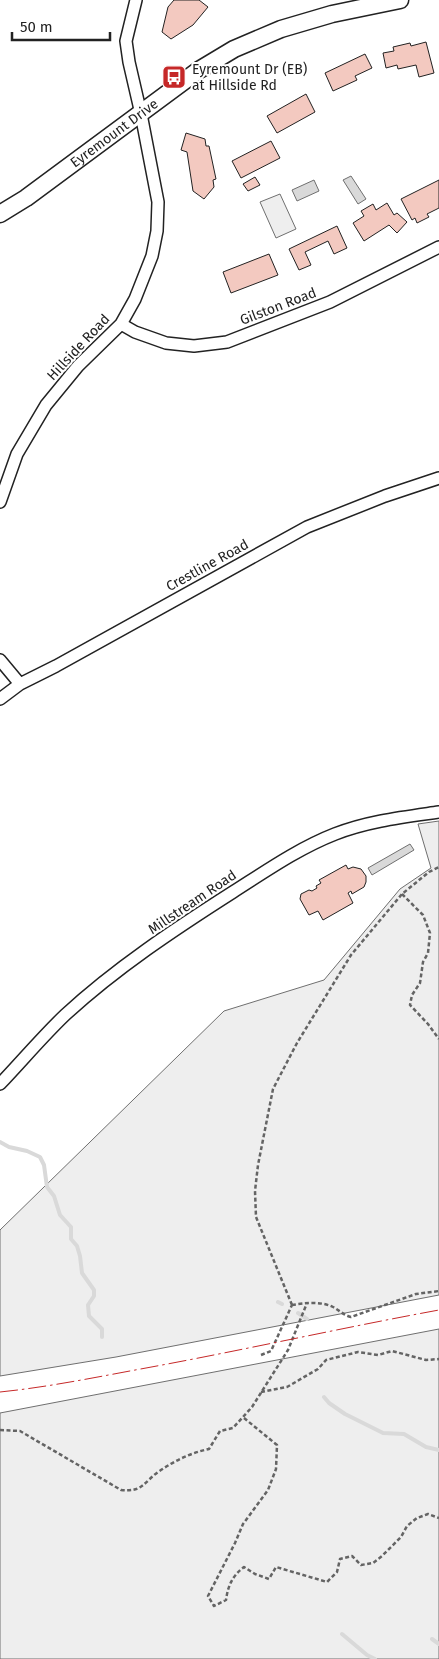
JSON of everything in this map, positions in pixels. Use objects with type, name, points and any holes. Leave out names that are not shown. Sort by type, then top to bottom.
[{"type":"street","name":"Hillside Road","points":[[0,502],[17,454],[46,405],[78,366],[122,324],[135,299],[152,256],[158,231],[158,202],[141,114],[128,62],[126,41],[136,0]]},
{"type":"street","name":"Eyremount Drive","points":[[0,214],[26,198],[199,70],[234,49],[281,29],[332,14],[400,0]]},
{"type":"street","name":"Gilston Road","points":[[122,324],[166,344],[194,346],[227,342],[330,302],[439,248]]},
{"type":"street","name":"Crestline Road","points":[[0,699],[20,684],[307,528],[385,496],[439,478]]},
{"type":"street","points":[[0,660],[20,684]]},
{"type":"street","name":"Millstream Road","points":[[0,1084],[65,1015],[108,978],[198,915],[267,870],[310,844],[352,828],[387,820],[439,812]]},
{"type":"path","points":[[261,1355],[271,1351],[292,1305],[256,1217],[258,1166],[273,1089],[297,1043],[351,955],[402,894],[429,872],[439,867]]},
{"type":"path","points":[[402,894],[423,915],[430,933],[428,953],[423,962],[420,983],[412,996],[410,1005],[439,1039]]},
{"type":"path","points":[[292,1305],[307,1303],[332,1306],[351,1317],[416,1294],[439,1291]]},
{"type":"path","points":[[0,1430],[20,1431],[121,1490],[132,1491],[142,1487],[156,1473],[190,1454],[209,1449],[220,1431],[233,1428],[244,1418],[288,1350],[307,1303]]},
{"type":"path","points":[[261,1392],[287,1387],[318,1369],[326,1360],[358,1352],[378,1355],[392,1351],[426,1360],[439,1359]]},
{"type":"path","points":[[244,1418],[277,1445],[276,1469],[268,1490],[242,1524],[235,1543],[208,1596],[214,1606],[226,1600],[228,1588],[234,1575],[244,1567],[255,1574],[269,1579],[276,1567],[327,1582],[337,1572],[340,1559],[352,1556],[361,1565],[373,1563],[401,1536],[407,1526],[417,1518],[428,1514],[439,1518]]},
{"type":"shaded area","points":[[351,176],[366,199],[358,204],[343,180]]},
{"type":"shaded area","points":[[314,180],[319,191],[297,201],[292,190]]},
{"type":"shaded area","points":[[280,194],[296,229],[276,238],[260,202]]},
{"type":"shaded area","points":[[439,821],[439,1295],[116,1357],[0,1376],[0,1230],[224,1011],[324,980],[400,889],[431,868],[418,824]]},
{"type":"shaded area","points":[[410,844],[414,850],[372,875],[368,868]]},
{"type":"shaded area","points":[[439,1329],[439,1659],[0,1659],[0,1413]]},
{"type":"building","points":[[174,0],[199,0],[208,7],[193,25],[171,39],[162,32],[168,7]]},
{"type":"building","points":[[426,42],[434,73],[419,77],[416,65],[398,69],[397,65],[386,68],[383,53],[394,51],[393,47],[410,43],[411,46]]},
{"type":"building","points":[[365,54],[372,68],[355,76],[357,80],[333,91],[325,73]]},
{"type":"building","points":[[306,94],[315,112],[277,133],[267,116]]},
{"type":"building","points":[[186,133],[205,139],[206,146],[209,146],[216,179],[213,180],[214,187],[204,199],[193,191],[187,152],[181,150]]},
{"type":"building","points":[[271,141],[280,158],[241,178],[232,161]]},
{"type":"building","points":[[255,177],[260,185],[248,191],[243,184]]},
{"type":"building","points":[[439,180],[439,208],[427,214],[429,217],[417,223],[415,218],[412,220],[401,199]]},
{"type":"building","points":[[387,203],[394,215],[397,213],[407,222],[397,233],[389,225],[364,241],[353,223],[364,216],[361,211],[373,204],[376,210]]},
{"type":"building","points":[[337,226],[347,248],[334,254],[328,241],[305,252],[311,265],[299,270],[289,249]]},
{"type":"building","points":[[269,254],[278,275],[231,293],[223,272]]},
{"type":"building","points":[[346,865],[348,869],[353,867],[361,869],[366,876],[364,887],[352,894],[351,891],[348,893],[353,903],[323,920],[318,911],[309,915],[300,899],[301,894],[317,888],[316,886],[321,883],[319,880]]},
{"type":"waterway","points":[[0,1142],[9,1147],[27,1151],[40,1157],[44,1165],[47,1187],[54,1196],[60,1215],[71,1227],[71,1239],[77,1246],[82,1273],[94,1290],[94,1296],[88,1305],[89,1316],[102,1329],[102,1337]]},
{"type":"waterway","points":[[278,1302],[282,1304]]},
{"type":"waterway","points":[[298,1313],[307,1319]]},
{"type":"waterway","points":[[324,1397],[329,1403],[345,1414],[383,1433],[404,1434],[426,1447],[439,1450]]},
{"type":"waterway","points":[[342,1634],[367,1655],[375,1659]]},
{"type":"waterway","points":[[432,1639],[439,1644]]},
{"type":"power","points":[[0,1392],[55,1385],[109,1375],[439,1310]]},
{"type":"place","name":"Eyremount Dr (EB) at Hillside Rd","points":[[174,77]]}]
